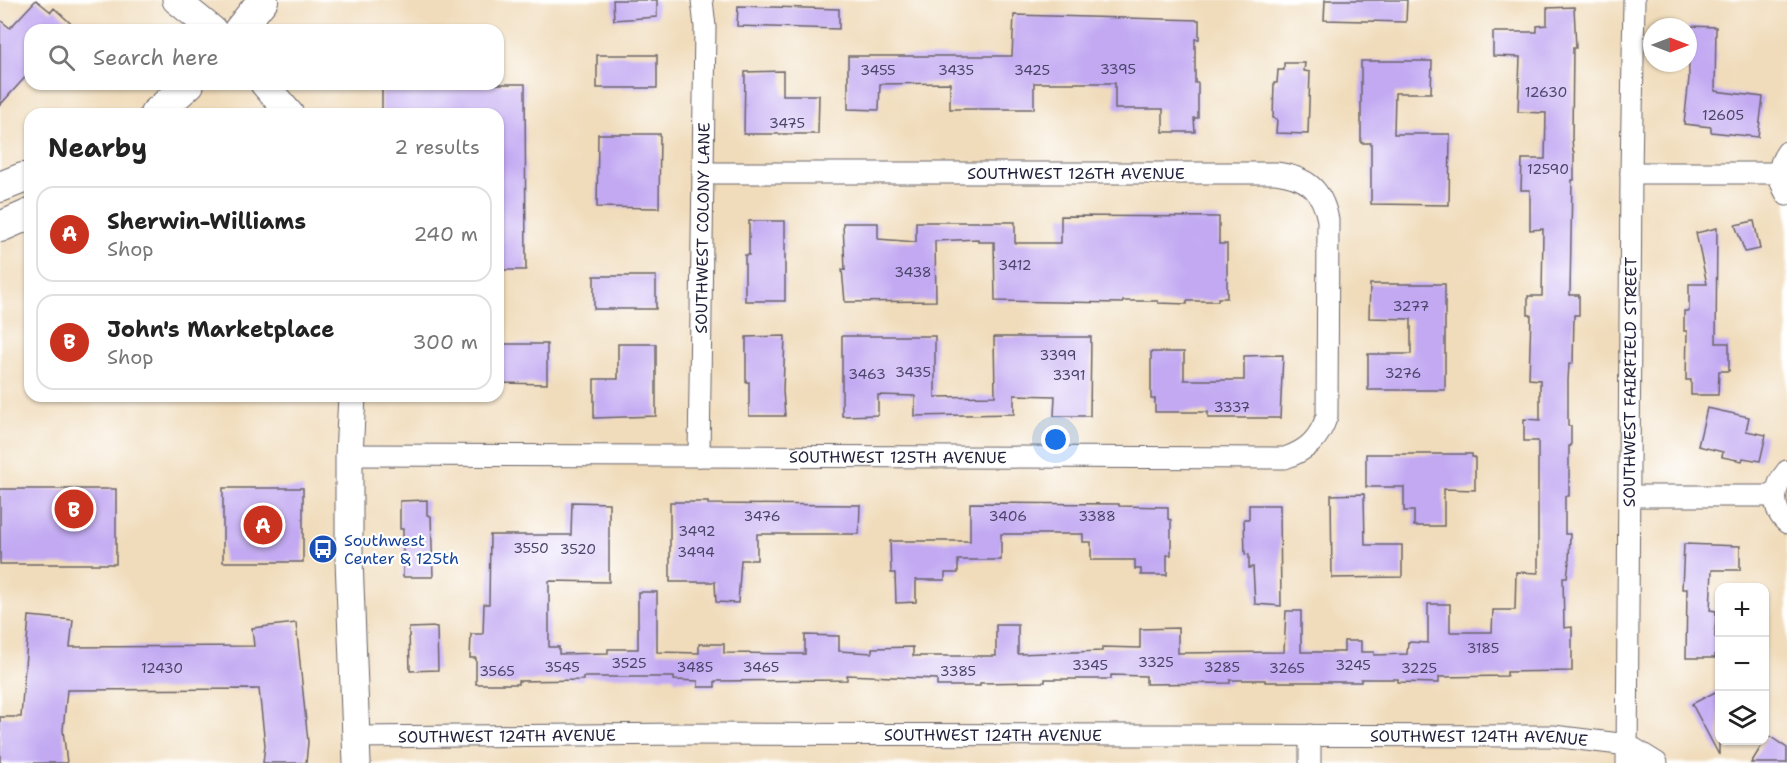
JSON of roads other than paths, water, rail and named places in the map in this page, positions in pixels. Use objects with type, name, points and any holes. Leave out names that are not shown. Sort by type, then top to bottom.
[{"type":"main road","points":[[244,24],[263,0]]},
{"type":"main road","points":[[162,108],[182,90]]},
{"type":"main road","points":[[0,188],[24,178]]},
{"type":"main road","points":[[0,227],[24,217]]},
{"type":"street","points":[[176,0],[206,24]]},
{"type":"street","name":"SOUTHWEST COLONY LANE","points":[[699,456],[705,27],[702,0]]},
{"type":"street","name":"SOUTHWEST FAIRFIELD STREET","points":[[1628,754],[1634,0]]},
{"type":"street","points":[[269,90],[285,108]]},
{"type":"street","points":[[1787,152],[1782,159],[1779,172],[1780,183],[1787,195]]},
{"type":"street","points":[[1631,172],[1779,172]]},
{"type":"street","name":"SOUTHWEST 126TH AVENUE","points":[[703,173],[1289,174],[1310,184],[1323,198],[1329,233],[1328,315]]},
{"type":"street","name":"SOUTHWEST 125TH AVENUE","points":[[349,454],[1285,458],[1300,453],[1312,443],[1321,431],[1327,416],[1328,315]]},
{"type":"street","points":[[352,402],[349,454],[349,560],[357,750]]},
{"type":"street","points":[[1787,471],[1779,482],[1775,496],[1777,509],[1787,523]]},
{"type":"street","points":[[1630,496],[1775,496]]},
{"type":"street","name":"SOUTHWEST 124TH AVENUE","points":[[357,750],[685,734],[1310,735],[1553,736],[1628,754]]},
{"type":"street","points":[[1310,735],[1310,763]]},
{"type":"street","points":[[1628,754],[1657,763]]},
{"type":"place","name":"John's Marketplace","points":[[74,509]]},
{"type":"place","name":"Sherwin-Williams","points":[[263,525]]},
{"type":"place","name":"Southwest Center & 125th","points":[[323,549]]}]
